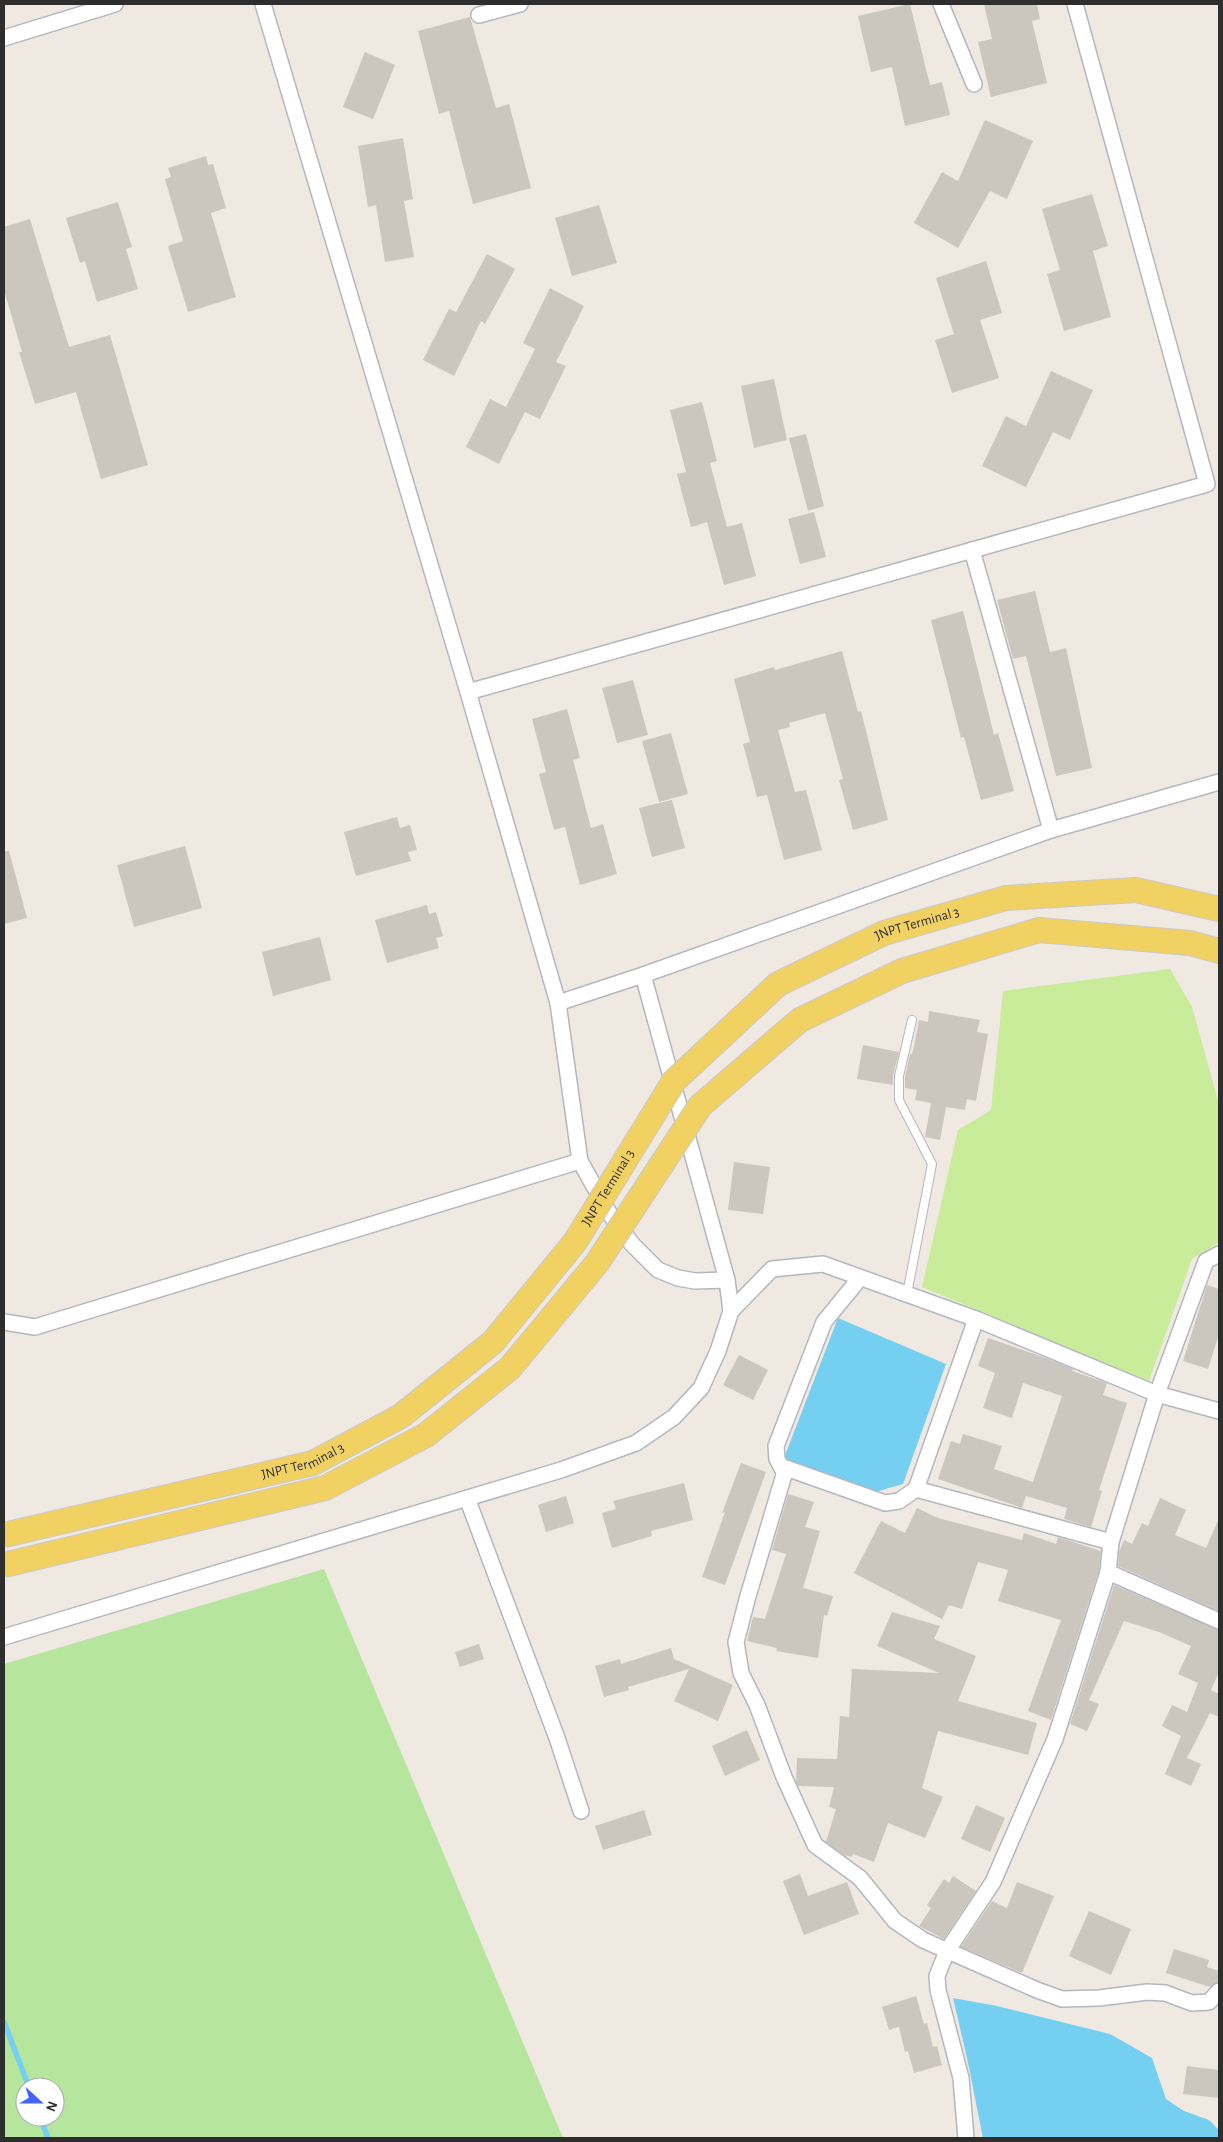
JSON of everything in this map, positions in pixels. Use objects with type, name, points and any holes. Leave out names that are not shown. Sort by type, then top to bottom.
[{"type":"main road","name":"JNPT Terminal 3","points":[[4,1535],[313,1463],[401,1416],[493,1342],[575,1242],[674,1081],[778,984],[884,933],[1006,898],[1136,890],[1219,909]]},
{"type":"main road","name":"JNPT Terminal 3","points":[[4,1565],[325,1488],[426,1435],[510,1368],[597,1263],[700,1106],[800,1020],[902,971],[1039,930],[1190,943],[1219,951]]},
{"type":"street","points":[[4,38],[115,4]]},
{"type":"street","points":[[263,4],[468,692],[558,1003],[580,1162],[620,1229],[658,1270],[678,1278],[695,1281],[726,1280]]},
{"type":"street","points":[[479,14],[520,4]]},
{"type":"street","points":[[941,4],[974,84]]},
{"type":"street","points":[[468,692],[1207,484],[1075,4]]},
{"type":"street","points":[[972,550],[1051,830]]},
{"type":"street","points":[[558,1003],[643,975],[1051,830],[1219,782]]},
{"type":"street","points":[[643,975],[726,1280],[731,1311]]},
{"type":"street","points":[[4,1322],[35,1327],[580,1162]]},
{"type":"street","points":[[966,2138],[961,2078],[938,1990],[937,1976],[947,1951],[993,1882],[1055,1739],[1108,1572],[1111,1542],[1157,1394],[1206,1261],[1219,1254]]},
{"type":"street","points":[[4,1637],[561,1470],[636,1444],[674,1417],[701,1388],[718,1351],[731,1311],[772,1269],[823,1264],[976,1319],[1157,1394],[1219,1411]]},
{"type":"street","points":[[784,1472],[777,1460],[776,1446],[824,1322],[860,1278]]},
{"type":"street","points":[[976,1319],[916,1489],[899,1501],[885,1503],[786,1468],[736,1642],[739,1676],[758,1705],[784,1777],[815,1846],[860,1878],[895,1921],[923,1940],[1062,1999],[1099,1998],[1147,1992],[1165,1993],[1192,2003],[1209,2002],[1219,1991]]},
{"type":"street","points":[[916,1489],[1111,1542]]},
{"type":"street","points":[[467,1498],[557,1738],[581,1811]]},
{"type":"street","points":[[1108,1572],[1219,1621]]},
{"type":"lane","points":[[907,1294],[932,1164],[899,1100],[899,1076],[912,1020]]},
{"type":"green space","points":[[1170,969],[1192,1007],[1219,1104],[1219,1242],[1192,1259],[1149,1381],[922,1287],[958,1130],[991,1110],[1003,991]]},
{"type":"green space","points":[[324,1569],[563,2138],[4,2138],[4,1664]]},
{"type":"water","points":[[838,1318],[946,1364],[903,1484],[875,1492],[784,1458]]},
{"type":"water","points":[[953,1998],[997,2006],[1110,2034],[1152,2058],[1166,2099],[1184,2111],[1209,2120],[1219,2130],[1219,2138],[983,2138]]},
{"type":"building","points":[[910,4],[930,85],[942,82],[950,115],[905,126],[892,67],[871,72],[858,16]]},
{"type":"building","points":[[984,4],[1037,4],[1040,19],[1032,21],[1047,83],[991,97],[978,42],[992,39]]},
{"type":"building","points":[[470,17],[496,108],[509,104],[531,188],[473,204],[449,111],[439,114],[418,31]]},
{"type":"building","points":[[365,52],[395,65],[373,119],[343,107]]},
{"type":"building","points":[[985,120],[1033,141],[1007,199],[990,191],[958,248],[914,223],[942,172],[958,181]]},
{"type":"building","points":[[403,138],[413,199],[404,201],[414,257],[385,262],[376,205],[368,207],[358,146]]},
{"type":"building","points":[[206,156],[208,165],[213,164],[226,208],[211,213],[236,297],[188,312],[168,246],[183,241],[165,179],[171,177],[168,168]]},
{"type":"building","points":[[1092,194],[1108,246],[1093,251],[1111,317],[1064,331],[1047,274],[1060,270],[1042,209]]},
{"type":"building","points":[[118,202],[132,247],[126,249],[138,289],[97,302],[85,261],[80,263],[66,218]]},
{"type":"building","points":[[599,205],[617,263],[572,276],[555,218]]},
{"type":"building","points":[[30,219],[69,347],[110,335],[148,465],[101,479],[76,392],[35,404],[19,352],[22,352],[4,290],[4,227]]},
{"type":"building","points":[[487,254],[515,269],[485,324],[481,321],[454,376],[423,360],[449,309],[456,312]]},
{"type":"building","points":[[986,261],[1002,313],[980,320],[999,378],[952,393],[935,340],[954,334],[936,278]]},
{"type":"building","points":[[550,288],[584,306],[556,362],[566,366],[540,419],[525,412],[499,464],[466,447],[490,399],[506,407],[535,349],[523,343]]},
{"type":"building","points":[[1051,371],[1093,390],[1070,440],[1053,432],[1026,487],[982,466],[1006,416],[1026,426]]},
{"type":"building","points":[[774,379],[787,440],[754,448],[741,386]]},
{"type":"building","points":[[702,402],[717,461],[710,463],[727,527],[742,523],[756,576],[724,585],[707,522],[691,527],[677,474],[686,472],[670,410]]},
{"type":"building","points":[[806,434],[824,506],[808,511],[789,438]]},
{"type":"building","points":[[814,512],[826,557],[800,564],[788,519]]},
{"type":"building","points":[[1035,591],[1050,652],[1066,648],[1092,768],[1056,776],[1026,656],[1013,659],[997,600]]},
{"type":"building","points":[[963,611],[994,735],[998,733],[1014,791],[981,800],[964,737],[961,738],[931,620]]},
{"type":"building","points":[[842,651],[858,712],[861,711],[888,820],[853,830],[839,780],[843,779],[825,713],[789,723],[790,727],[778,730],[795,792],[806,790],[822,850],[784,860],[767,795],[757,797],[743,744],[750,742],[734,679],[774,667],[775,670]]},
{"type":"building","points":[[633,680],[648,735],[617,743],[602,688]]},
{"type":"building","points":[[567,709],[580,758],[573,760],[591,828],[603,824],[617,874],[580,885],[565,827],[554,830],[539,774],[546,772],[532,719]]},
{"type":"building","points":[[671,733],[688,794],[659,802],[642,741]]},
{"type":"building","points":[[672,800],[685,848],[652,857],[639,808]]},
{"type":"building","points":[[397,817],[400,828],[410,825],[417,850],[408,852],[411,861],[356,876],[344,832]]},
{"type":"building","points":[[185,846],[202,908],[134,927],[117,865]]},
{"type":"building","points":[[4,851],[9,851],[27,918],[4,924]]},
{"type":"building","points":[[427,905],[429,914],[436,912],[443,936],[436,938],[439,948],[387,963],[375,920]]},
{"type":"building","points":[[320,937],[331,980],[273,996],[262,952]]},
{"type":"building","points":[[929,1011],[980,1020],[977,1032],[988,1034],[976,1101],[967,1099],[965,1110],[946,1107],[940,1140],[925,1137],[931,1103],[915,1100],[917,1090],[905,1088],[905,1077],[919,1020],[928,1022]]},
{"type":"building","points":[[863,1045],[899,1052],[893,1075],[893,1085],[857,1079]]},
{"type":"building","points":[[734,1162],[770,1167],[763,1214],[728,1210]]},
{"type":"building","points":[[1207,1285],[1219,1289],[1219,1334],[1208,1369],[1183,1361]]},
{"type":"building","points":[[988,1338],[1046,1358],[1073,1369],[1072,1371],[1107,1383],[1103,1395],[1127,1403],[1099,1490],[1102,1491],[1091,1527],[1064,1519],[1067,1508],[1026,1496],[1022,1508],[938,1479],[951,1441],[960,1444],[963,1434],[1002,1446],[994,1469],[1033,1482],[1062,1396],[1023,1383],[1012,1418],[983,1408],[995,1373],[978,1366]]},
{"type":"building","points":[[739,1355],[768,1370],[753,1400],[723,1385]]},
{"type":"building","points":[[741,1463],[766,1472],[725,1585],[702,1577],[725,1512],[722,1513]]},
{"type":"building","points":[[684,1483],[693,1520],[651,1531],[652,1536],[612,1548],[602,1513],[616,1509],[613,1501]]},
{"type":"building","points":[[788,1494],[814,1502],[805,1527],[820,1531],[803,1588],[833,1596],[827,1616],[824,1615],[818,1658],[776,1651],[777,1648],[747,1641],[753,1617],[765,1619],[786,1554],[772,1550]]},
{"type":"building","points":[[566,1496],[574,1523],[546,1532],[538,1505]]},
{"type":"building","points":[[1160,1498],[1186,1510],[1175,1535],[1206,1548],[1219,1518],[1219,1611],[1118,1566],[1119,1552],[1124,1540],[1132,1544],[1142,1523],[1148,1526]]},
{"type":"building","points":[[917,1508],[938,1518],[1022,1540],[1024,1533],[1056,1544],[1058,1537],[1101,1551],[1099,1570],[1051,1720],[1028,1711],[1061,1620],[998,1601],[1008,1570],[978,1562],[962,1609],[949,1605],[942,1619],[854,1573],[881,1521],[905,1533]]},
{"type":"building","points":[[1114,1585],[1219,1630],[1219,1672],[1211,1690],[1219,1694],[1219,1717],[1210,1713],[1187,1758],[1201,1764],[1191,1786],[1165,1774],[1181,1736],[1162,1726],[1172,1705],[1187,1712],[1198,1683],[1178,1674],[1191,1646],[1159,1632],[1124,1621],[1089,1700],[1099,1704],[1087,1731],[1070,1724]]},
{"type":"building","points":[[892,1612],[940,1626],[934,1639],[976,1656],[958,1701],[1037,1723],[1028,1755],[938,1731],[922,1788],[943,1797],[925,1838],[888,1823],[874,1862],[853,1854],[852,1857],[844,1855],[826,1842],[836,1809],[829,1807],[834,1787],[798,1786],[796,1782],[797,1758],[837,1759],[840,1716],[849,1717],[852,1669],[939,1673],[877,1646]]},
{"type":"building","points":[[479,1644],[484,1659],[460,1667],[455,1652]]},
{"type":"building","points":[[671,1648],[674,1659],[733,1685],[718,1721],[674,1701],[689,1669],[628,1687],[629,1690],[604,1697],[595,1666],[620,1659],[621,1664]]},
{"type":"building","points":[[747,1730],[760,1760],[725,1776],[712,1746]]},
{"type":"building","points":[[976,1805],[1005,1818],[990,1852],[961,1839]]},
{"type":"building","points":[[644,1810],[652,1835],[603,1850],[595,1826]]},
{"type":"building","points":[[800,1874],[808,1896],[847,1882],[859,1914],[804,1935],[783,1881]]},
{"type":"building","points":[[953,1876],[976,1891],[944,1939],[919,1926],[931,1908],[927,1905],[944,1879],[949,1883]]},
{"type":"building","points":[[1017,1882],[1054,1896],[1022,1973],[961,1947],[992,1901],[1007,1908]]},
{"type":"building","points":[[1089,1911],[1131,1929],[1111,1975],[1069,1956]]},
{"type":"building","points":[[1174,1949],[1209,1960],[1207,1967],[1219,1971],[1219,1982],[1210,1987],[1166,1973]]},
{"type":"building","points":[[916,1996],[924,2024],[927,2023],[933,2047],[937,2046],[942,2065],[914,2073],[908,2051],[905,2052],[899,2027],[889,2030],[882,2007]]},
{"type":"building","points":[[1187,2066],[1219,2070],[1219,2098],[1183,2094]]},
{"type":"waterway","points":[[4,2022],[25,2077]]},
{"type":"waterway","points":[[44,2127],[48,2138]]}]
